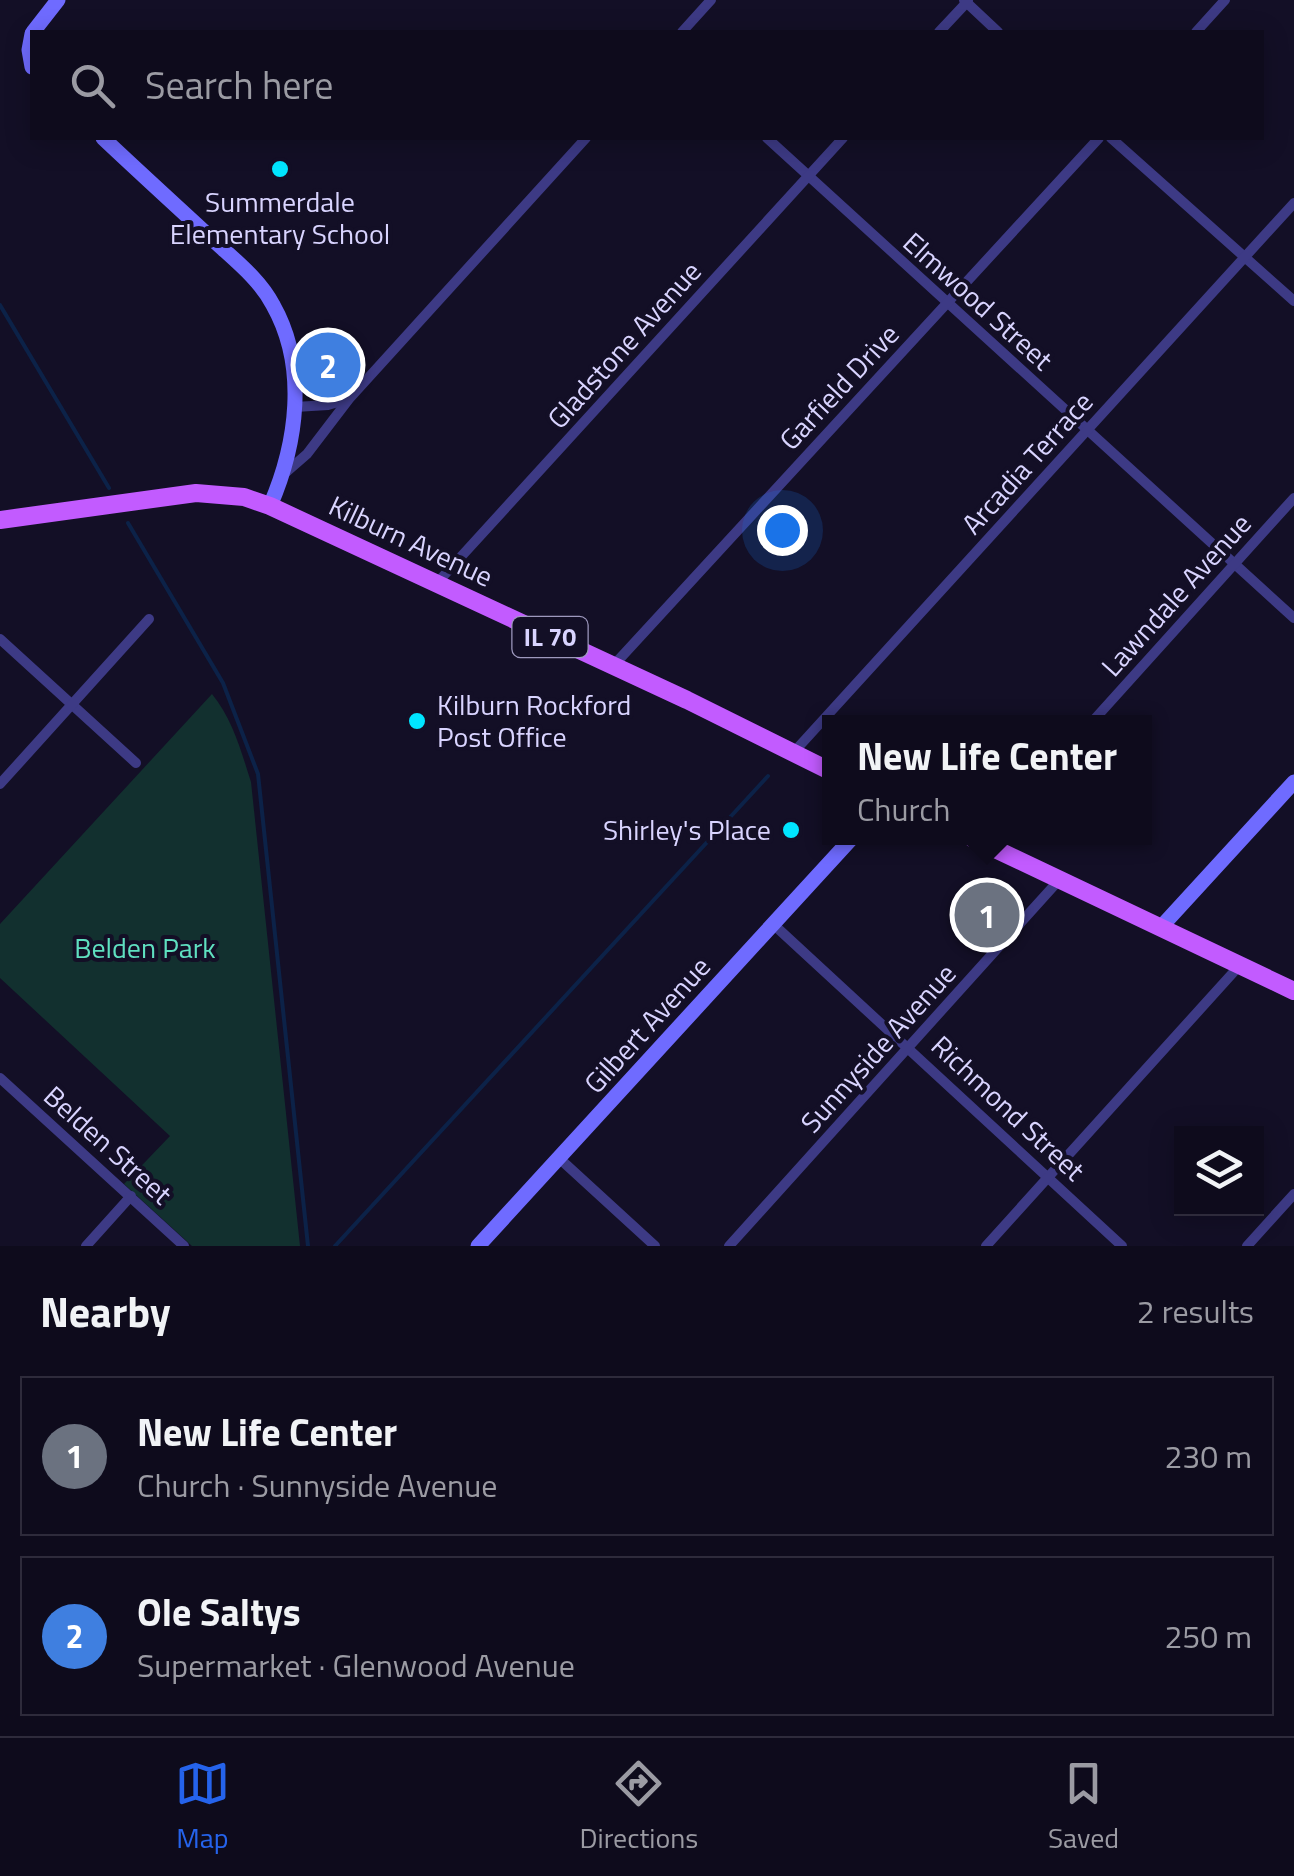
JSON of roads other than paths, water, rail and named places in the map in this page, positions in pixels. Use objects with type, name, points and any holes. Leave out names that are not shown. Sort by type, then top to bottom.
[{"type":"main road","name":"Kilburn Avenue","points":[[0,520],[196,494],[244,497],[438,583],[822,767]]},
{"type":"main road","points":[[993,845],[1294,990]]},
{"type":"street","points":[[35,30],[58,0]]},
{"type":"street","points":[[684,30],[711,0]]},
{"type":"street","points":[[1198,30],[1225,0]]},
{"type":"street","points":[[941,30],[966,1],[996,30]]},
{"type":"street","points":[[104,140],[238,263],[267,296],[290,351],[295,407],[284,474],[270,506]]},
{"type":"street","points":[[284,474],[307,454],[349,399],[584,140]]},
{"type":"street","name":"Elmwood Street","points":[[769,140],[1294,618]]},
{"type":"street","name":"Gladstone Avenue","points":[[438,583],[841,140]]},
{"type":"street","name":"Garfield Drive","points":[[613,666],[1097,140]]},
{"type":"street","points":[[1113,140],[1294,301]]},
{"type":"street","name":"Arcadia Terrace","points":[[828,715],[1294,202]]},
{"type":"street","points":[[295,407],[349,399]]},
{"type":"street","name":"Lawndale Avenue","points":[[1098,715],[1294,498]]},
{"type":"street","points":[[0,784],[148,618]]},
{"type":"street","points":[[0,639],[136,764]]},
{"type":"street","name":"Arcadia Terrace","points":[[793,753],[822,721]]},
{"type":"street","points":[[1162,926],[1294,782]]},
{"type":"street","name":"Gilbert Avenue","points":[[478,1246],[846,845]]},
{"type":"street","name":"Sunnyside Avenue","points":[[729,1246],[1060,879]]},
{"type":"street","name":"Richmond Street","points":[[773,924],[1122,1246]]},
{"type":"street","points":[[986,1246],[1240,965]]},
{"type":"street","name":"Belden Street","points":[[0,1078],[184,1246]]},
{"type":"street","points":[[560,1159],[655,1246]]},
{"type":"street","points":[[1248,1246],[1294,1194]]},
{"type":"street","points":[[86,1246],[131,1196]]},
{"type":"waterway","points":[[0,305],[109,488]]},
{"type":"waterway","points":[[128,523],[223,683],[258,774],[308,1246]]},
{"type":"waterway","points":[[335,1246],[768,776]]},
{"type":"place","name":"Summerdale Elementary School","points":[[280,169]]},
{"type":"place","name":"Ole Saltys","points":[[328,365]]},
{"type":"place","name":"Kilburn Rockford Post Office","points":[[417,721]]},
{"type":"place","name":"Shirley's Place","points":[[791,830]]},
{"type":"place","name":"New Life Center","points":[[987,915]]},
{"type":"park label","name":"Belden Park","points":[[145,948]]}]
